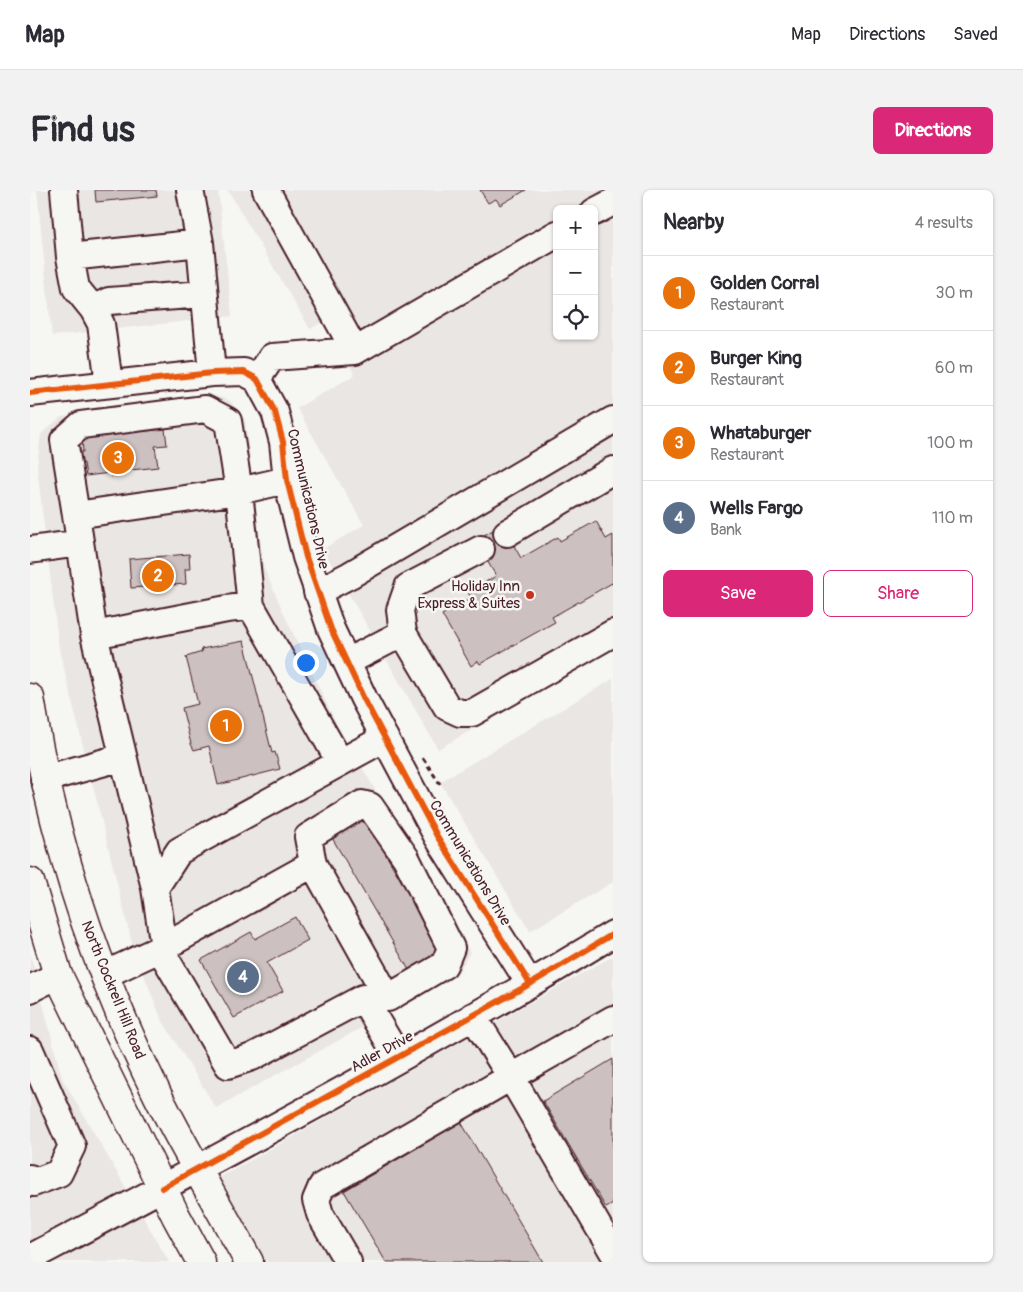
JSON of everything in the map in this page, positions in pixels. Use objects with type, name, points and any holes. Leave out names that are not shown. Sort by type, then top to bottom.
[{"type":"main road","name":"North Cockrell Hill Road","points":[[30,698],[37,781],[104,974],[158,1096],[249,1262]]},
{"type":"main road","points":[[30,882],[58,975],[162,1188],[201,1262]]},
{"type":"street","points":[[64,190],[70,257],[76,288],[93,309],[101,324],[109,383]]},
{"type":"street","points":[[190,190],[200,242],[212,373]]},
{"type":"street","points":[[269,191],[354,351]]},
{"type":"street","points":[[598,210],[613,202]]},
{"type":"street","points":[[30,393],[212,373],[244,372],[257,378],[272,357],[354,351],[553,236]]},
{"type":"street","points":[[70,257],[200,242]]},
{"type":"street","points":[[93,309],[109,301],[204,294]]},
{"type":"street","name":"Communications Drive","points":[[257,378],[276,412],[288,480],[317,592],[347,662],[436,836],[530,984]]},
{"type":"street","points":[[340,762],[251,606],[239,491],[228,421],[205,409],[81,424],[64,440],[94,635],[155,888],[162,948],[228,1065],[252,1058],[363,998],[388,998],[444,965],[451,948],[406,858],[370,806],[362,804],[308,837],[313,864],[388,998]]},
{"type":"street","points":[[317,592],[350,575],[613,420]]},
{"type":"street","points":[[507,533],[613,470]]},
{"type":"street","points":[[76,515],[239,491],[288,480]]},
{"type":"street","points":[[30,550],[80,543]]},
{"type":"street","points":[[480,549],[408,587],[400,610],[403,633],[447,707],[460,713],[472,713],[613,633]]},
{"type":"street","points":[[94,635],[251,606]]},
{"type":"street","points":[[347,662],[403,633]]},
{"type":"street","points":[[155,888],[179,851],[385,738]]},
{"type":"street","points":[[37,781],[123,757]]},
{"type":"street","points":[[416,881],[452,860]]},
{"type":"street","points":[[104,974],[162,948],[313,864]]},
{"type":"street","name":"Adler Drive","points":[[30,1258],[198,1169],[530,984],[613,934]]},
{"type":"street","points":[[30,988],[58,975]]},
{"type":"street","points":[[363,998],[398,1057]]},
{"type":"street","points":[[473,1016],[511,1077],[613,1252]]},
{"type":"street","points":[[348,1262],[320,1214],[316,1200],[322,1186],[613,1019]]},
{"type":"street","points":[[30,1050],[72,1146],[59,1172],[31,1182]]},
{"type":"path","points":[[422,757],[440,784]]},
{"type":"shaded area","points":[[37,190],[218,190],[232,316],[52,336]]},
{"type":"shaded area","points":[[228,190],[613,190],[613,650],[438,749],[323,549],[364,525],[297,408],[355,375],[324,321],[310,329]]},
{"type":"shaded area","points":[[212,395],[229,400],[245,420],[264,568],[288,623],[336,723],[470,952],[457,975],[216,1108],[161,1018],[133,947],[59,648],[37,467],[41,434],[61,417]]},
{"type":"shaded area","points":[[613,679],[613,882],[530,931],[440,782]]},
{"type":"shaded area","points":[[30,954],[62,1078],[169,1262],[30,1262]]},
{"type":"shaded area","points":[[613,956],[613,1262],[267,1262],[219,1178]]},
{"type":"building","points":[[95,190],[156,190],[157,196],[96,202]]},
{"type":"building","points":[[480,190],[526,190],[500,205],[496,199],[488,203]]},
{"type":"building","points":[[165,429],[167,445],[155,446],[158,467],[122,471],[123,475],[111,476],[110,473],[86,476],[84,463],[81,464],[79,452],[83,452],[82,438]]},
{"type":"building","name":"Holiday Inn Express & Suites","points":[[596,521],[606,539],[613,535],[613,585],[612,583],[552,617],[555,622],[480,664],[478,661],[471,666],[442,615],[471,598],[468,592],[496,576],[475,540],[502,525],[521,558],[558,537],[560,541]]},
{"type":"building","points":[[189,554],[190,569],[185,569],[186,584],[131,588],[129,559]]},
{"type":"building","points":[[244,641],[272,753],[275,752],[280,769],[218,785],[209,746],[194,750],[182,708],[198,704],[186,657],[202,652],[201,649]]},
{"type":"building","points":[[364,817],[442,951],[409,970],[331,836]]},
{"type":"building","points":[[295,917],[308,940],[267,963],[283,991],[234,1018],[201,960],[251,932],[255,939]]},
{"type":"building","points":[[613,1059],[613,1204],[606,1208],[543,1101]]},
{"type":"building","points":[[461,1122],[543,1262],[386,1262],[344,1191]]},
{"type":"cycle path","points":[[30,393],[212,373],[244,372],[257,379],[275,412],[283,442],[287,480],[306,557],[331,629],[364,699],[437,836],[530,984]]},
{"type":"cycle path","points":[[162,1188],[530,984],[613,934]]},
{"type":"place","name":"Whataburger","points":[[118,458]]},
{"type":"place","name":"Burger King","points":[[158,576]]},
{"type":"place","name":"Holiday Inn Express & Suites","points":[[530,595]]},
{"type":"place","name":"Golden Corral","points":[[226,726]]},
{"type":"place","name":"Wells Fargo","points":[[243,977]]}]
